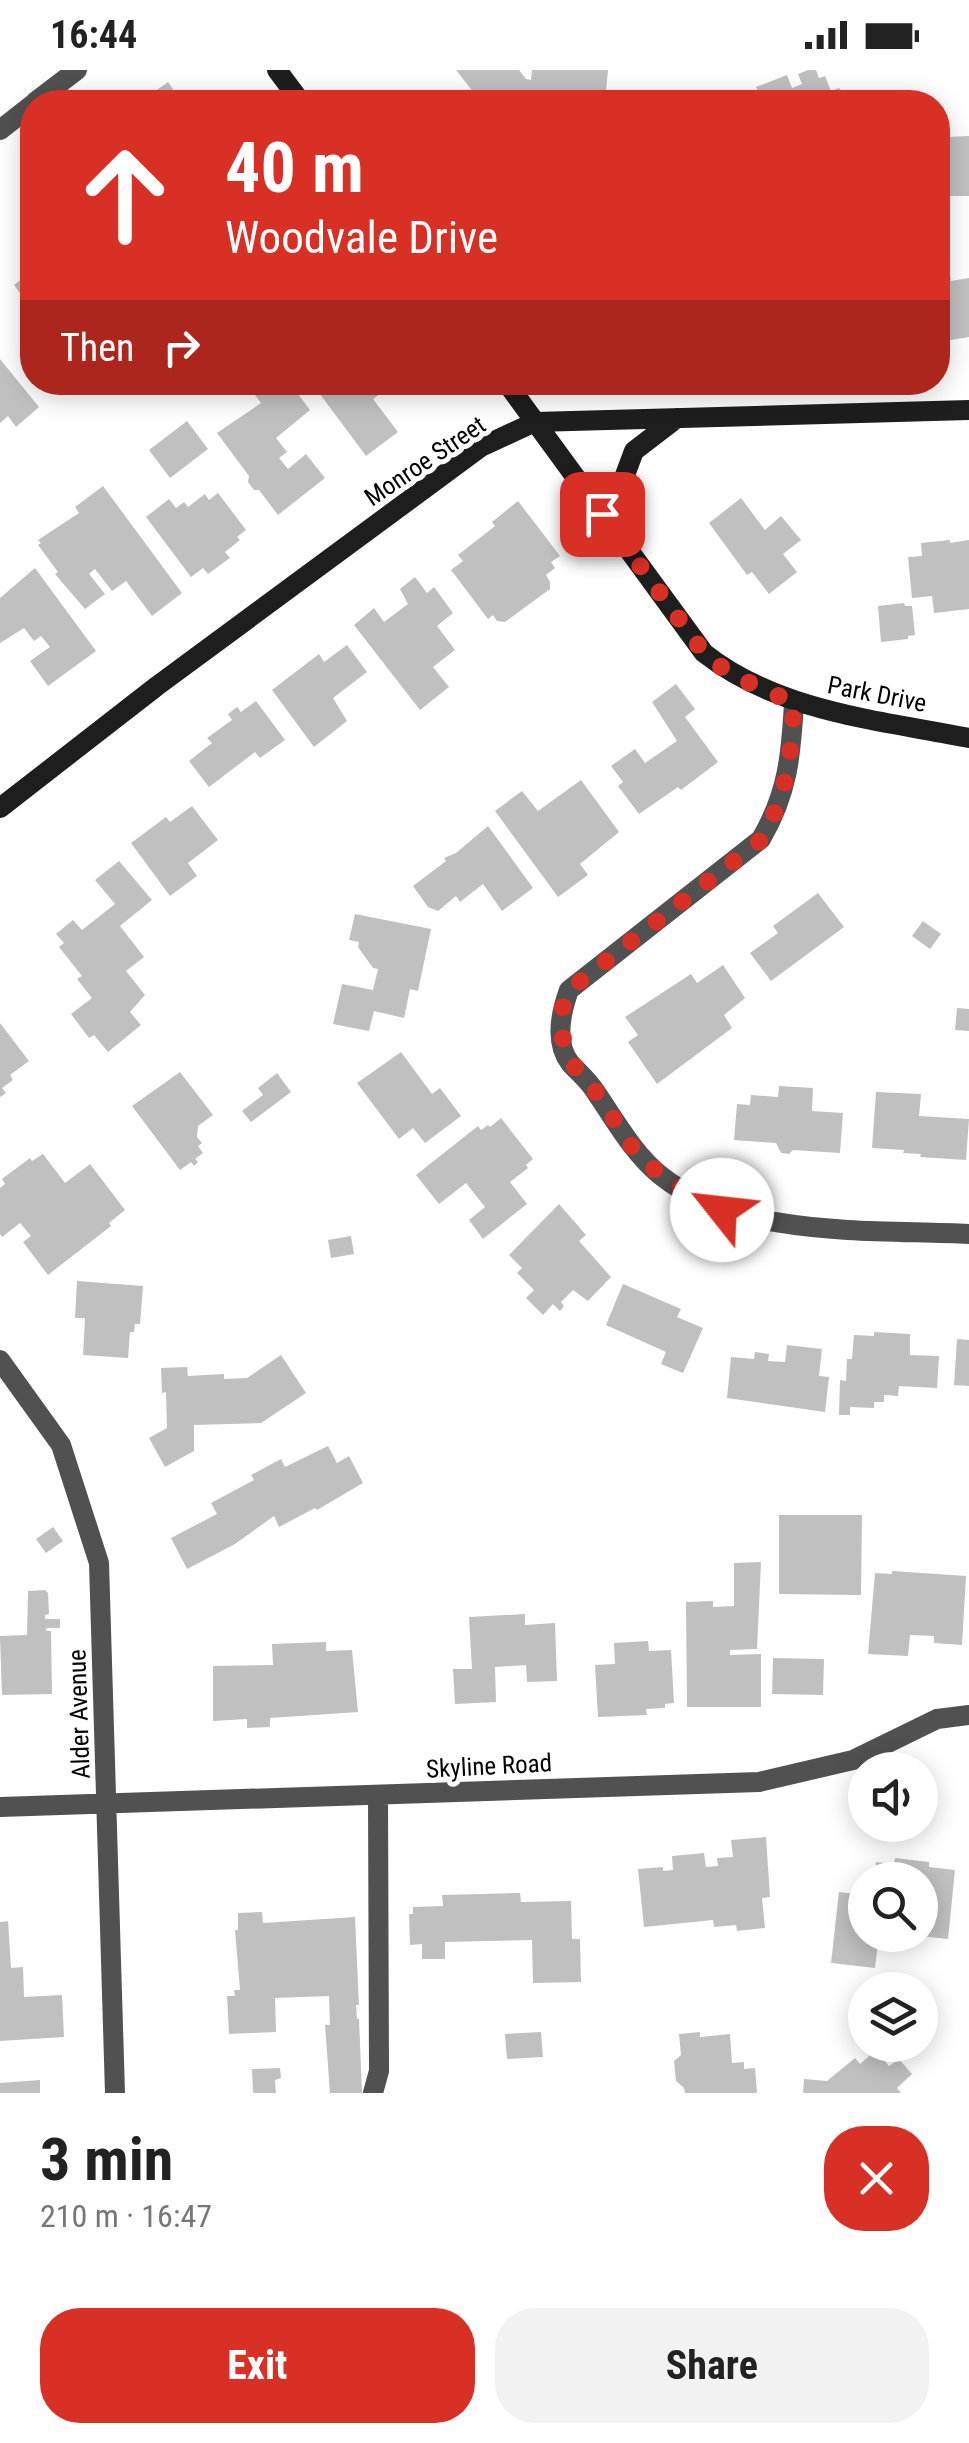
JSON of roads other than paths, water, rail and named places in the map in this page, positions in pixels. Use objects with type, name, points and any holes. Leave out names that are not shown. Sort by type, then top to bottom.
[{"type":"street","points":[[52,90],[77,70]]},
{"type":"street","points":[[0,130],[20,115]]},
{"type":"street","name":"Park Drive","points":[[515,395],[704,653],[730,674],[794,703],[969,738]]},
{"type":"street","name":"Monroe Street","points":[[0,808],[157,686],[481,447],[535,422],[969,410]]},
{"type":"street","points":[[624,544],[620,491],[634,451],[677,418]]},
{"type":"street","points":[[794,703],[791,763],[778,812],[761,840],[569,990],[559,1018],[567,1059],[588,1080],[632,1147],[661,1176],[722,1210],[767,1223],[969,1234]]},
{"type":"street","name":"Alder Avenue","points":[[0,1360],[61,1445],[99,1563],[115,2093]]},
{"type":"street","name":"Skyline Road","points":[[0,1808],[759,1782],[853,1760],[937,1719],[969,1714]]},
{"type":"street","points":[[373,2093],[379,2070],[378,1796]]}]
